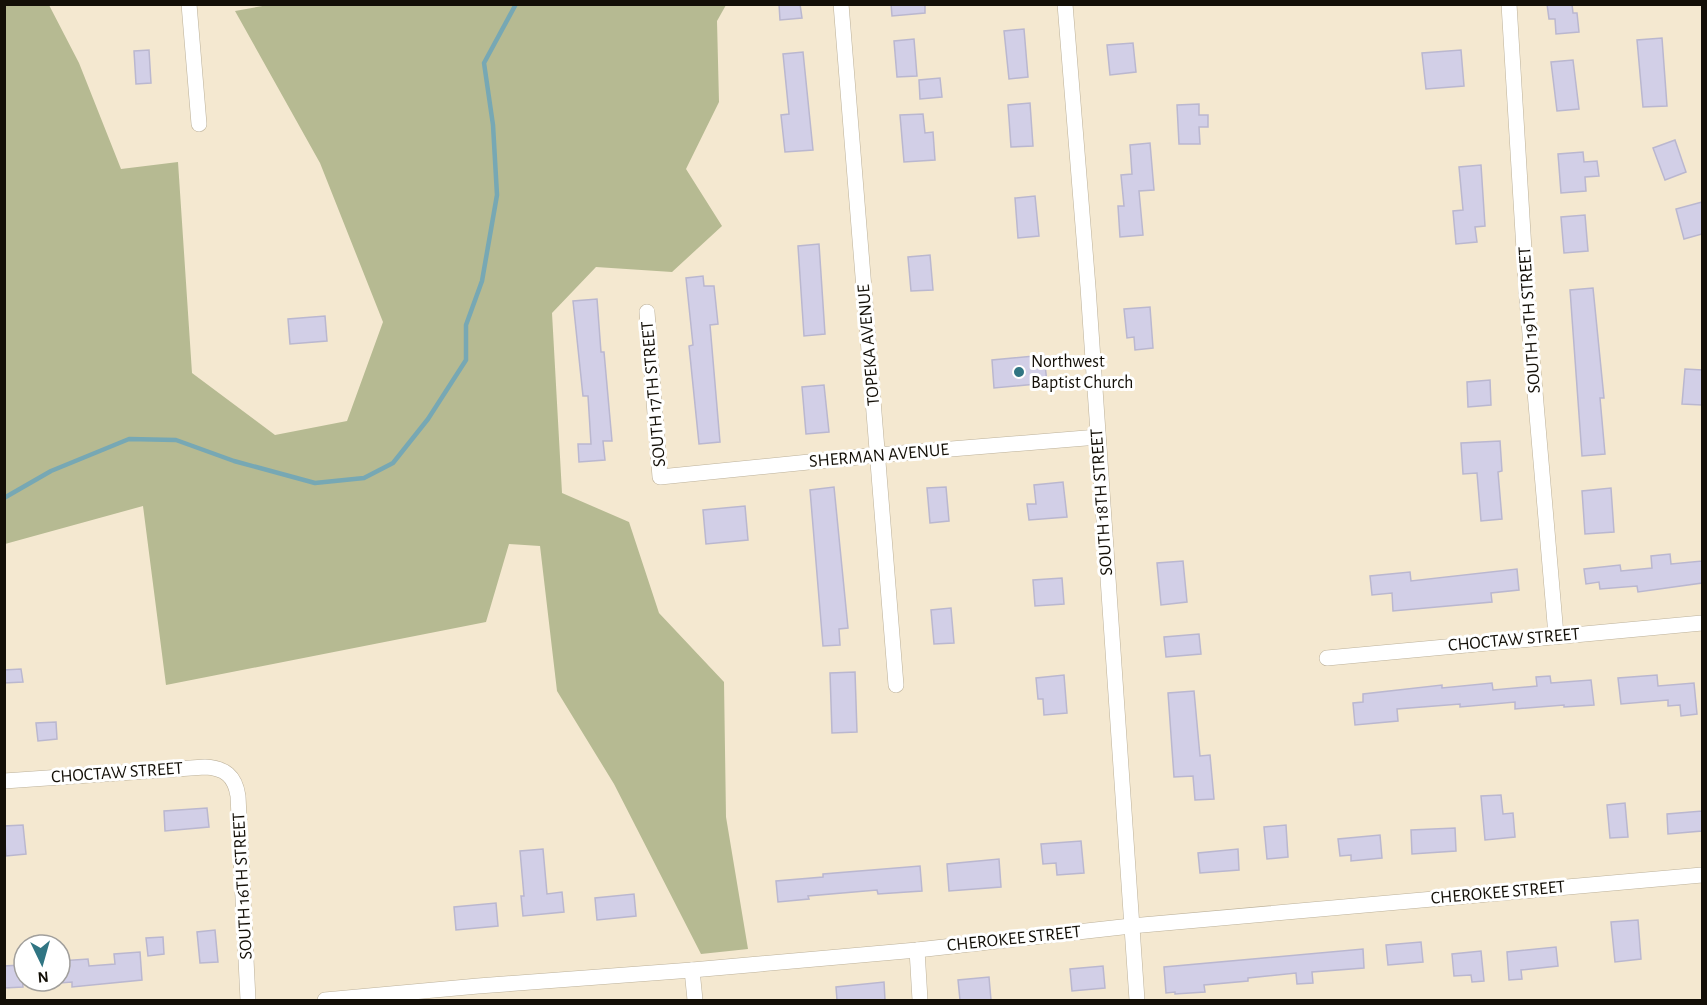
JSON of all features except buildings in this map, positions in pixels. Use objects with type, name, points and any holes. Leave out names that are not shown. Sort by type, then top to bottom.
[{"type":"street","points":[[189,4],[199,124]]},
{"type":"street","name":"TOPEKA AVENUE","points":[[841,4],[896,685]]},
{"type":"street","name":"SOUTH 18TH STREET","points":[[1065,4],[1088,287],[1137,1000]]},
{"type":"street","name":"SOUTH 19TH STREET","points":[[1509,4],[1527,299],[1556,635]]},
{"type":"street","name":"SOUTH 17TH STREET","points":[[647,312],[660,477]]},
{"type":"street","name":"SHERMAN AVENUE","points":[[660,477],[878,455],[1098,437]]},
{"type":"street","name":"CHOCTAW STREET","points":[[1327,658],[1702,623]]},
{"type":"street","name":"CHOCTAW STREET","points":[[4,781],[205,767],[218,767],[229,773]]},
{"type":"street","name":"SOUTH 16TH STREET","points":[[229,773],[236,783],[238,796],[248,1000]]},
{"type":"street","name":"CHEROKEE STREET","points":[[325,1000],[479,993],[692,970],[917,950],[1131,926],[1702,875]]},
{"type":"street","points":[[917,950],[920,1000]]},
{"type":"street","points":[[692,970],[695,1000]]},
{"type":"green space","points":[[5,5],[49,5],[79,63],[121,169],[178,162],[192,373],[275,435],[347,421],[383,322],[320,163],[235,11],[268,5],[726,5],[717,21],[719,102],[686,169],[722,226],[672,272],[596,267],[552,313],[562,493],[629,522],[659,613],[724,682],[726,817],[748,949],[701,954],[614,784],[557,691],[540,546],[509,544],[486,622],[166,685],[143,506],[5,544]]},
{"type":"waterway","points":[[4,498],[51,471],[129,439],[176,440],[234,461],[315,483],[364,478],[393,463],[428,419],[466,360],[466,325],[482,281],[497,195],[493,125],[484,63],[516,4]]},
{"type":"place","name":"Northwest Baptist Church","points":[[1019,372]]}]
